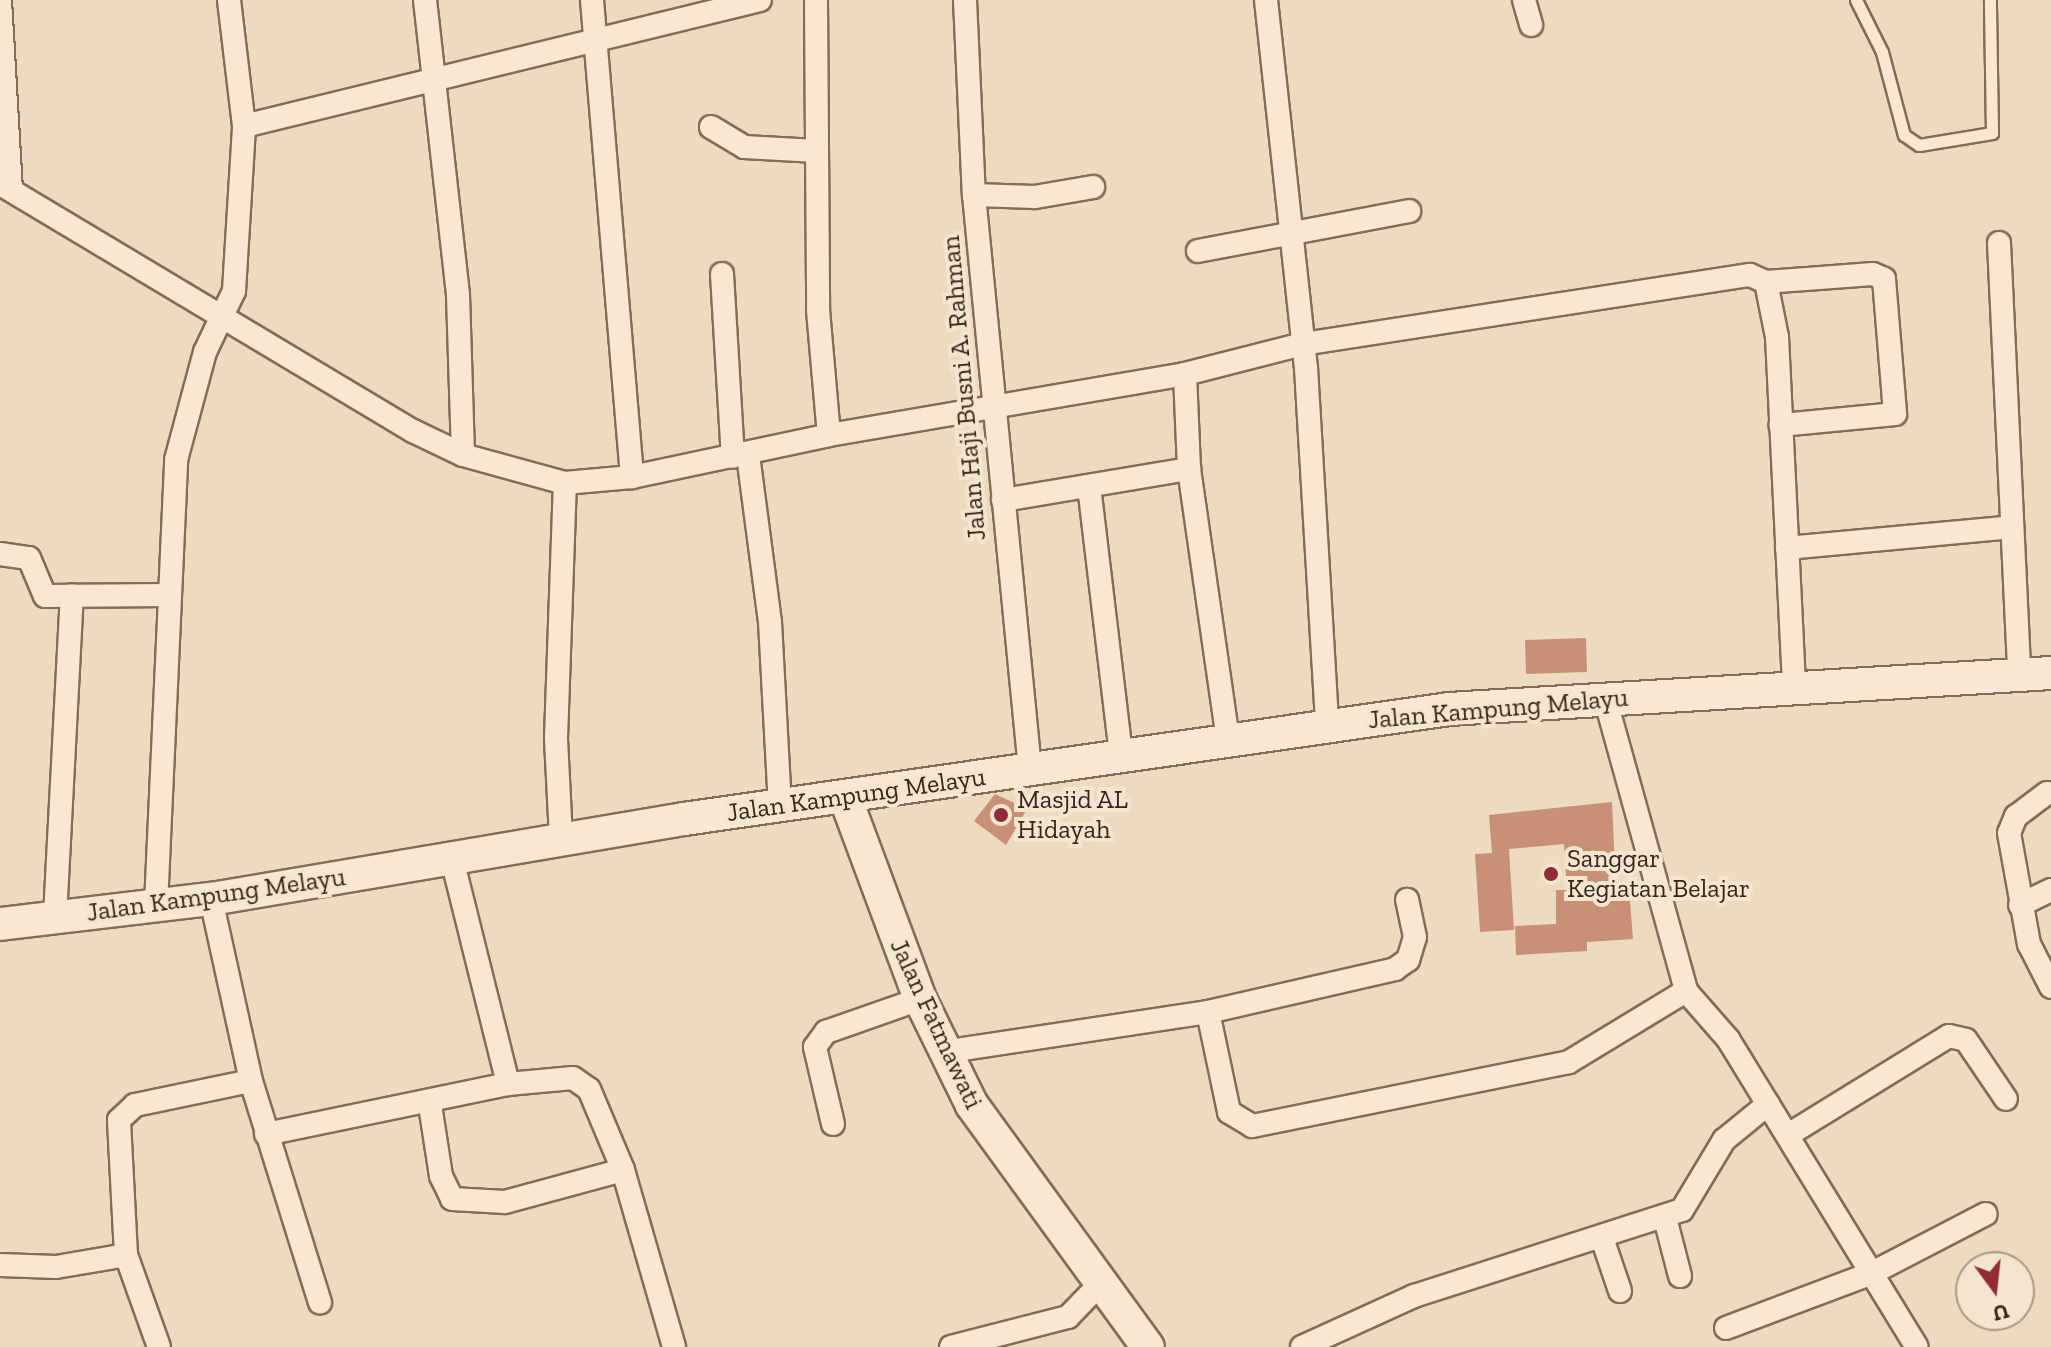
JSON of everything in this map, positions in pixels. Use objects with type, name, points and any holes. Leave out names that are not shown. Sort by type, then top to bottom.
[{"type":"main road","name":"Jalan Kampung Melayu","points":[[0,924],[211,899],[561,838],[1228,738],[1605,698],[1794,684],[2051,673]]},
{"type":"main road","name":"Jalan Fatmawati","points":[[845,797],[920,999],[943,1052],[985,1127],[1148,1347]]},
{"type":"street","points":[[0,0],[5,186],[463,455],[565,483],[632,477],[829,435],[1185,374],[1303,344],[1750,275],[1766,282],[1873,274],[1884,279],[1890,305],[1895,414],[1781,425]]},
{"type":"street","points":[[156,905],[179,437],[205,352],[228,315],[244,126],[229,0]]},
{"type":"street","points":[[425,0],[460,318],[463,455]]},
{"type":"street","points":[[592,0],[632,477]]},
{"type":"street","points":[[244,126],[598,45],[760,0]]},
{"type":"street","points":[[816,0],[818,310],[829,435]]},
{"type":"street","name":"Jalan Haji Busni A. Rahman","points":[[965,0],[974,195],[1030,769]]},
{"type":"street","points":[[1524,0],[1531,25]]},
{"type":"street","points":[[1273,1],[1303,344],[1327,726]]},
{"type":"street","points":[[711,127],[744,147],[817,151]]},
{"type":"street","points":[[974,195],[1035,197],[1093,187]]},
{"type":"street","points":[[1198,251],[1409,211]]},
{"type":"street","points":[[1999,243],[2019,674]]},
{"type":"street","points":[[722,274],[740,456],[771,632],[780,807]]},
{"type":"street","points":[[1766,282],[1777,337],[1794,684]]},
{"type":"street","points":[[1185,374],[1189,469],[1228,738]]},
{"type":"street","points":[[1003,500],[1189,469]]},
{"type":"street","points":[[561,838],[556,738],[565,483]]},
{"type":"street","points":[[1089,486],[1121,755]]},
{"type":"street","points":[[1787,548],[2012,527]]},
{"type":"street","points":[[0,554],[29,558],[40,593],[170,595]]},
{"type":"street","points":[[55,917],[72,595]]},
{"type":"street","points":[[1605,698],[1686,991],[1728,1039],[1914,1346]]},
{"type":"street","points":[[2047,793],[2011,822],[2020,905],[2029,944],[2051,987]]},
{"type":"street","points":[[452,859],[508,1084]]},
{"type":"street","points":[[2020,905],[2051,890]]},
{"type":"street","points":[[211,899],[251,1081],[320,1302]]},
{"type":"street","points":[[943,1052],[1208,1012],[1395,969],[1413,949],[1407,900]]},
{"type":"street","points":[[1208,1012],[1229,1112],[1252,1126],[1569,1062],[1686,991]]},
{"type":"street","points":[[833,1124],[815,1047],[826,1032],[920,999]]},
{"type":"street","points":[[1788,1135],[1949,1036],[1966,1040],[2006,1099]]},
{"type":"street","points":[[159,1347],[126,1255],[124,1111],[251,1081]]},
{"type":"street","points":[[266,1134],[430,1105],[508,1084],[585,1083],[623,1170],[674,1347]]},
{"type":"street","points":[[1302,1347],[1414,1296],[1665,1218],[1701,1189],[1724,1140],[1768,1104]]},
{"type":"street","points":[[430,1105],[441,1176],[452,1199],[505,1202],[623,1170]]},
{"type":"street","points":[[1726,1328],[1872,1273],[1986,1214]]},
{"type":"street","points":[[1665,1218],[1680,1276]]},
{"type":"street","points":[[1602,1238],[1620,1291]]},
{"type":"street","points":[[0,1265],[56,1267],[126,1255]]},
{"type":"street","points":[[951,1347],[1068,1317],[1100,1284]]},
{"type":"lane","points":[[1856,0],[1882,52],[1904,135],[1919,145],[1992,133],[1990,0]]},
{"type":"building","points":[[1586,638],[1587,672],[1526,674],[1525,640]]},
{"type":"building","name":"Masjid AL Hidayah","points":[[995,794],[1027,809],[1006,845],[974,821]]},
{"type":"building","points":[[1612,802],[1616,889],[1629,888],[1633,939],[1587,942],[1587,951],[1516,955],[1515,926],[1556,924],[1556,890],[1567,890],[1564,844],[1509,849],[1514,930],[1480,932],[1475,854],[1492,853],[1489,815]]},
{"type":"place","name":"Masjid AL Hidayah","points":[[1001,815]]},
{"type":"place","name":"Sanggar Kegiatan Belajar","points":[[1551,874]]}]
